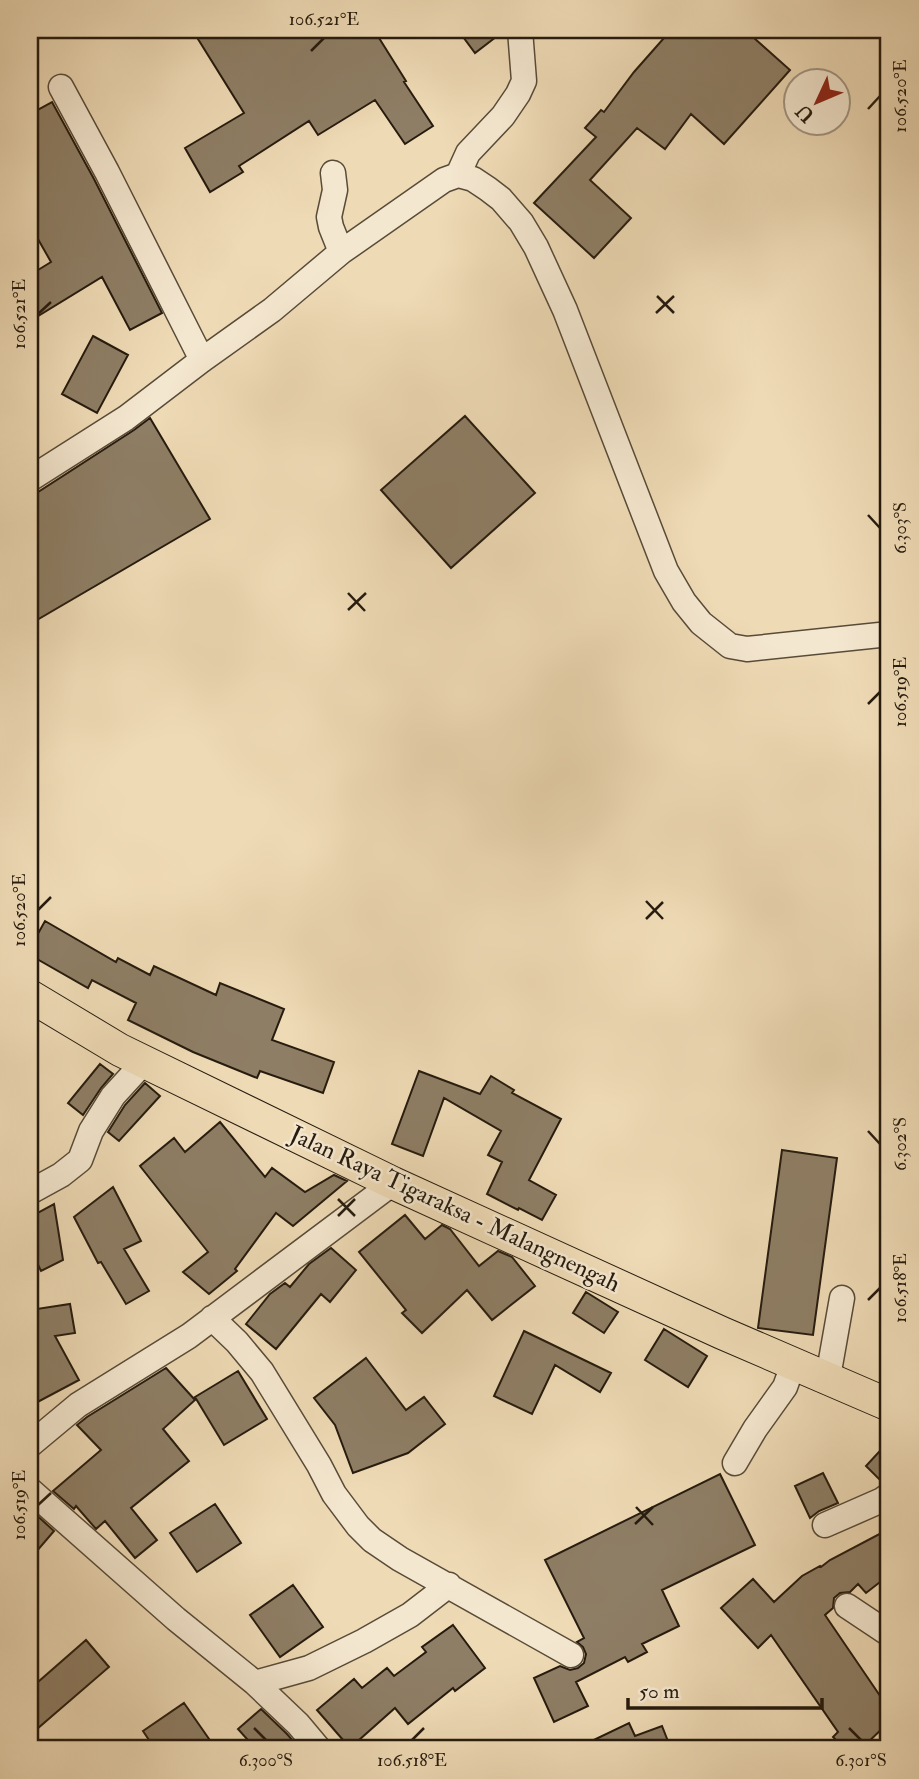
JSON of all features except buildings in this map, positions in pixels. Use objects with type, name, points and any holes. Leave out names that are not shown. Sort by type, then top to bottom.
[{"type":"main road","name":"Jalan Raya Tigaraksa - Malangnengah","points":[[30,996],[120,1050],[393,1183],[722,1333],[889,1405]]},
{"type":"street","points":[[458,175],[468,153],[503,116],[524,80],[520,30]]},
{"type":"street","points":[[61,87],[107,172],[201,360]]},
{"type":"street","points":[[333,173],[335,190],[329,217],[341,252]]},
{"type":"street","points":[[30,479],[126,418],[272,310],[341,252],[444,180],[458,175],[473,179],[500,199],[521,222],[536,247],[565,310],[666,571],[684,602],[701,623],[730,646],[747,649],[889,634]]},
{"type":"street","points":[[30,1192],[61,1175],[80,1160],[91,1131],[113,1096],[145,1061]]},
{"type":"street","points":[[30,1446],[78,1405],[189,1336],[393,1183]]},
{"type":"street","points":[[828,1377],[842,1298]]},
{"type":"street","points":[[212,1318],[262,1372],[334,1494],[372,1540],[400,1559],[571,1655]]},
{"type":"street","points":[[735,1463],[785,1387],[794,1363]]},
{"type":"street","points":[[30,1490],[176,1619],[255,1682],[319,1749]]},
{"type":"street","points":[[825,1525],[889,1495]]},
{"type":"street","points":[[255,1682],[309,1668],[364,1642],[410,1615],[449,1585]]},
{"type":"street","points":[[847,1606],[889,1634]]}]
